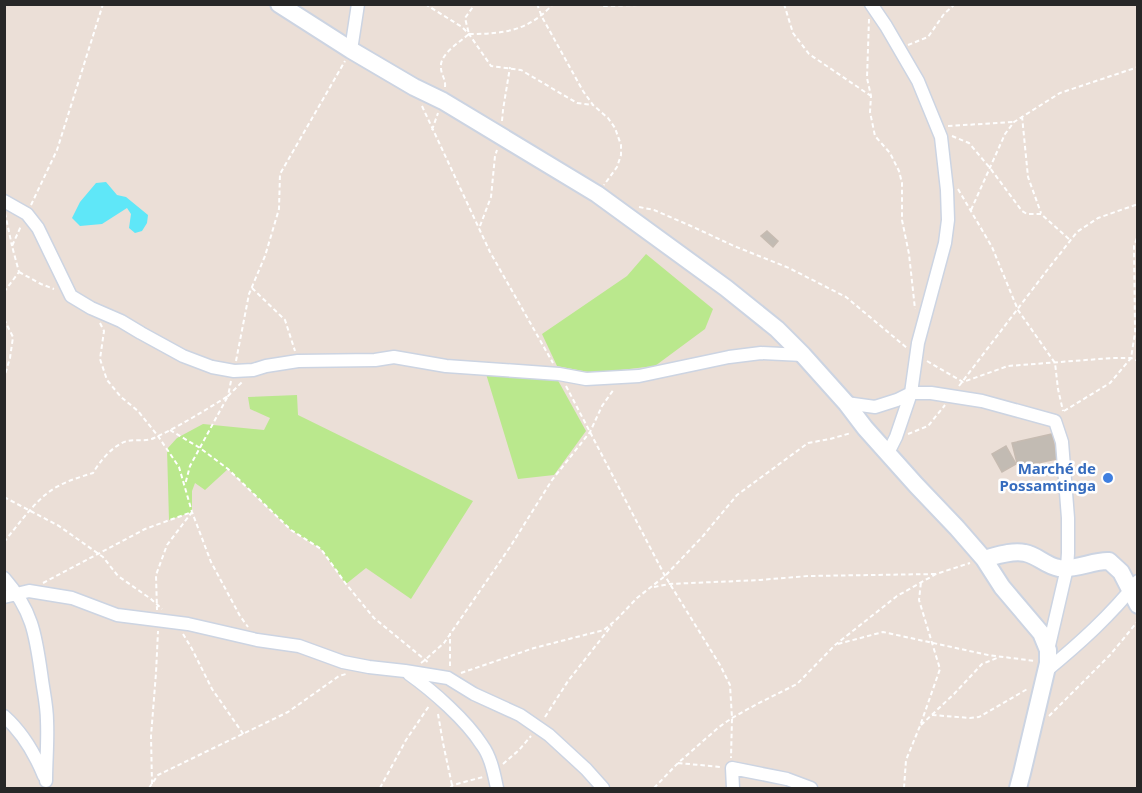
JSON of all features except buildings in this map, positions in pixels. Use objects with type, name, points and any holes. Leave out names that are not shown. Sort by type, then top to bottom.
[{"type":"street","points":[[279,4],[351,50],[414,87],[443,101],[597,194],[726,288],[777,329],[803,355],[865,428],[984,559],[1002,587],[1041,633],[1046,666]]},
{"type":"street","points":[[351,50],[358,4]]},
{"type":"street","points":[[870,9],[886,26],[918,81],[941,136],[947,190],[948,220],[945,243],[916,355],[911,393],[888,453]]},
{"type":"street","points":[[4,201],[27,214],[38,228],[71,296],[183,356],[212,367],[234,371],[253,370],[298,361],[375,360],[394,357],[446,366],[560,374],[586,379],[639,376],[729,357],[761,353],[803,355]]},
{"type":"street","points":[[846,403],[875,407],[911,393],[952,395],[1059,416],[1068,518],[1067,568],[1018,789]]},
{"type":"street","points":[[984,559],[1018,552],[1026,553],[1058,568],[1109,561],[1121,572],[1135,592],[1083,640],[1046,666]]},
{"type":"street","points":[[4,578],[18,593],[33,627],[39,654],[48,720],[47,785]]},
{"type":"street","points":[[4,597],[29,591],[72,598],[117,615],[175,622],[257,640],[299,646],[343,662],[448,678],[474,694],[520,715],[549,735],[603,789]]},
{"type":"street","points":[[405,671],[422,683],[461,719],[483,746],[497,789]]},
{"type":"street","points":[[4,716],[19,730],[39,764],[47,785]]},
{"type":"street","points":[[733,789],[732,768],[787,779],[811,789]]},
{"type":"path","points":[[12,246],[57,150],[104,4]]},
{"type":"path","points":[[425,4],[462,27],[491,66],[521,70],[577,103],[593,105]]},
{"type":"path","points":[[469,34],[465,18],[475,4]]},
{"type":"path","points":[[537,4],[570,70],[593,105],[608,117],[621,145],[617,167],[597,194]]},
{"type":"path","points":[[432,130],[443,101],[446,82],[440,66],[444,56],[469,34],[495,34],[511,31],[542,16],[553,4]]},
{"type":"path","points":[[596,4],[604,6],[671,4]]},
{"type":"path","points":[[784,4],[793,33],[809,54],[871,96]]},
{"type":"path","points":[[900,49],[928,37],[955,4]]},
{"type":"path","points":[[870,9],[867,78],[871,96],[870,112],[875,136],[890,153],[902,183],[902,220],[909,254],[915,309]]},
{"type":"path","points":[[185,488],[190,466],[228,396],[252,288],[265,256],[279,209],[279,174],[351,50]]},
{"type":"path","points":[[971,210],[1005,134],[1014,122],[1060,93],[1137,67]]},
{"type":"path","points":[[414,87],[490,252],[560,374],[669,584],[692,618],[730,685],[732,768],[678,763]]},
{"type":"path","points":[[1022,116],[1028,177],[1041,214],[1071,240]]},
{"type":"path","points":[[936,127],[1014,122]]},
{"type":"path","points":[[936,127],[969,143],[1022,211],[1027,214],[1041,214]]},
{"type":"path","points":[[956,185],[992,247],[1018,310],[1055,363],[1059,416]]},
{"type":"path","points":[[896,437],[928,426],[1077,232],[1098,218],[1137,204]]},
{"type":"path","points":[[635,206],[654,210],[692,226],[789,268],[846,297],[916,355],[963,382],[1008,366],[1131,358],[1137,361]]},
{"type":"path","points":[[4,211],[19,272],[71,296]]},
{"type":"path","points":[[1059,416],[1110,383],[1131,358],[1135,333],[1134,246],[1137,235]]},
{"type":"path","points":[[4,292],[19,272]]},
{"type":"path","points":[[252,288],[285,320],[298,361]]},
{"type":"path","points":[[92,308],[104,331],[100,359],[107,381],[138,411],[179,467],[192,512],[211,562],[240,616],[257,640]]},
{"type":"path","points":[[4,319],[14,337],[4,378]]},
{"type":"path","points":[[4,542],[46,494],[64,483],[93,473],[100,461],[126,441],[151,440],[184,423],[228,396],[253,370]]},
{"type":"path","points":[[405,671],[425,660],[444,643],[510,547],[552,480],[590,432],[602,406],[623,377]]},
{"type":"path","points":[[448,678],[534,648],[604,630],[665,576],[703,536],[737,495],[808,442],[830,439],[865,428]]},
{"type":"path","points":[[170,430],[200,448],[228,469],[291,530],[321,549],[346,584],[375,618],[448,678]]},
{"type":"path","points":[[4,497],[59,526],[103,557],[118,576],[156,603],[175,622],[192,649],[212,690],[244,735]]},
{"type":"path","points":[[654,789],[678,763],[732,718],[797,684],[835,645],[897,596],[936,574],[984,559]]},
{"type":"path","points":[[651,588],[669,584],[808,576],[936,574]]},
{"type":"path","points":[[904,789],[906,760],[940,669],[919,600],[921,582]]},
{"type":"path","points":[[1046,720],[1110,655],[1137,621]]},
{"type":"path","points":[[835,645],[883,632],[1046,666]]},
{"type":"path","points":[[448,678],[450,633]]},
{"type":"path","points":[[920,726],[982,664],[999,657]]},
{"type":"path","points":[[932,716],[979,717],[1046,666]]},
{"type":"path","points":[[149,789],[158,775],[288,712],[339,676],[349,673]]},
{"type":"path","points":[[436,696],[443,743],[453,785]]},
{"type":"path","points":[[380,789],[406,740],[436,696]]},
{"type":"green space","points":[[646,254],[713,309],[705,329],[655,366],[594,373],[557,366],[542,334],[627,276]]},
{"type":"green space","points":[[483,364],[555,375],[586,431],[554,475],[518,479]]},
{"type":"green space","points":[[297,395],[298,415],[473,501],[411,599],[366,568],[346,584],[321,549],[291,530],[228,469],[205,490],[195,483],[192,491],[192,512],[169,520],[167,449],[177,438],[203,424],[264,430],[270,418],[250,409],[248,397]]},
{"type":"water","points":[[106,182],[117,195],[126,197],[148,215],[147,223],[142,231],[135,233],[129,228],[131,214],[127,208],[102,224],[80,226],[72,218],[80,202],[96,183]]},
{"type":"place","name":"Marché de Possamtinga","points":[[1108,478]]}]
